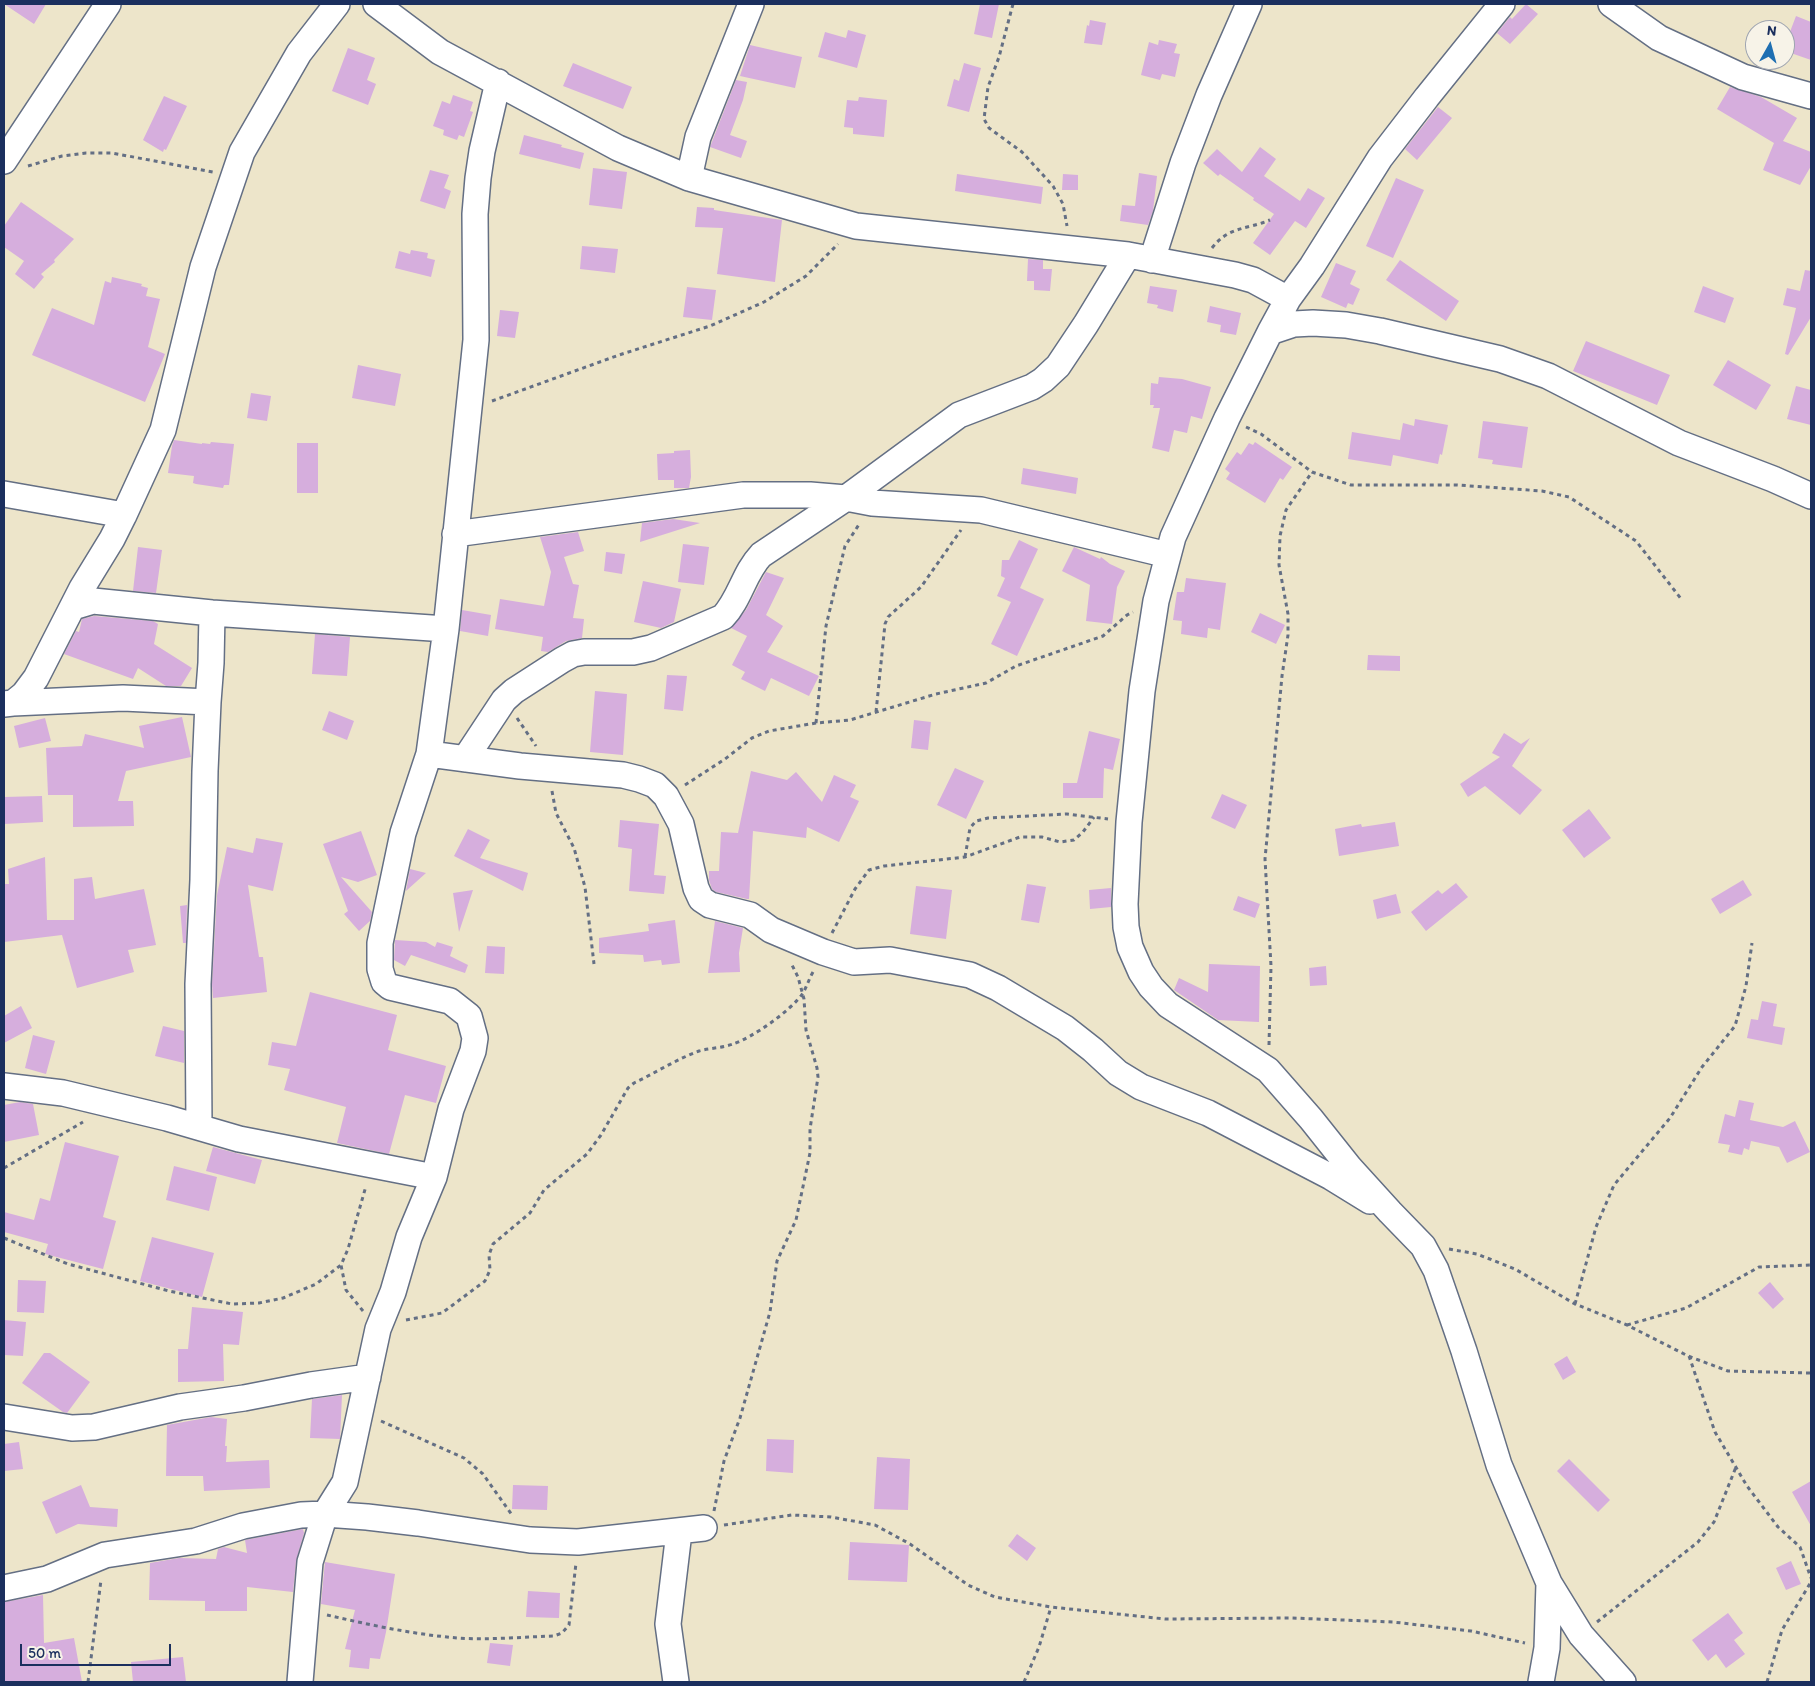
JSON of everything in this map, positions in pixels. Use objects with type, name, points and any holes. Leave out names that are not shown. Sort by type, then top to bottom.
[{"type":"street","points":[[12,165],[108,4]]},
{"type":"street","points":[[8,703],[24,694],[36,678],[124,515],[163,430],[203,267],[242,152],[299,53],[337,4]]},
{"type":"street","points":[[376,4],[440,52],[618,148],[689,178],[856,226],[1128,255],[1252,280],[1288,299]]},
{"type":"street","points":[[689,178],[698,137],[751,4]]},
{"type":"street","points":[[1152,260],[1183,163],[1209,95],[1249,4]]},
{"type":"street","points":[[1502,4],[1432,89],[1380,158],[1312,266],[1288,299],[1227,418],[1172,537],[1156,601],[1142,691],[1128,822],[1126,927],[1130,947],[1141,972],[1151,987],[1168,1005],[1268,1070],[1311,1119],[1350,1168],[1423,1246],[1432,1261],[1464,1351],[1499,1465],[1549,1582],[1581,1635],[1622,1682]]},
{"type":"street","points":[[1610,4],[1659,38],[1743,77],[1811,96]]},
{"type":"street","points":[[300,1682],[310,1562],[325,1514],[345,1482],[379,1328],[393,1292],[409,1237],[434,1177],[451,1109],[476,1038],[469,1016],[450,1001],[390,987],[384,982],[380,969],[380,944],[403,833],[429,754],[446,629],[476,340],[476,214],[478,178],[482,151],[498,82]]},
{"type":"street","points":[[465,759],[504,700],[514,691],[573,654],[584,652],[639,652],[723,617],[731,607],[753,564],[761,555],[846,498],[959,415],[1032,387],[1043,380],[1058,366],[1128,255]]},
{"type":"street","points":[[1270,332],[1294,324],[1346,325],[1500,359],[1548,376],[1679,442],[1811,496]]},
{"type":"street","points":[[4,494],[124,515]]},
{"type":"street","points":[[455,534],[744,495],[810,495],[846,498],[872,503],[981,510],[1168,555]]},
{"type":"street","points":[[73,607],[94,602],[212,613],[446,629]]},
{"type":"street","points":[[199,1127],[198,984],[212,613]]},
{"type":"street","points":[[8,703],[130,698],[208,702]]},
{"type":"street","points":[[429,754],[623,775],[655,786],[666,796],[681,824],[696,888],[701,899],[710,905],[750,915],[771,930],[822,952],[854,962],[890,960],[970,975],[981,979],[1065,1028],[1118,1073],[1141,1087],[1208,1113],[1331,1177],[1390,1212]]},
{"type":"street","points":[[4,1086],[63,1093],[199,1127],[238,1139],[434,1177]]},
{"type":"street","points":[[4,1418],[72,1428],[94,1427],[180,1407],[368,1377]]},
{"type":"street","points":[[4,1588],[47,1579],[105,1555],[196,1541],[243,1526],[301,1515],[325,1514],[418,1523],[530,1540],[578,1542],[704,1528]]},
{"type":"street","points":[[676,1682],[668,1624],[679,1532]]},
{"type":"street","points":[[1541,1682],[1547,1648],[1549,1582]]},
{"type":"path","points":[[1013,4],[999,57],[988,87],[984,119],[989,128],[1022,152],[1053,186],[1063,204],[1067,228],[1067,249]]},
{"type":"path","points":[[12,165],[86,152],[112,153],[182,165],[233,177]]},
{"type":"path","points":[[1196,268],[1219,238],[1231,230],[1255,226],[1270,220]]},
{"type":"path","points":[[469,410],[619,356],[710,326],[764,302],[806,276],[856,226]]},
{"type":"path","points":[[1227,418],[1261,434],[1312,472],[1351,485],[1457,485],[1542,491],[1569,497],[1636,541],[1682,600]]},
{"type":"path","points":[[1268,1070],[1271,966],[1265,859],[1282,676],[1288,635],[1288,614],[1279,565],[1280,536],[1286,510],[1312,472]]},
{"type":"path","points":[[816,723],[826,626],[841,561],[845,546],[872,503]]},
{"type":"path","points":[[876,712],[885,624],[888,617],[921,587],[956,536],[981,510]]},
{"type":"path","points":[[666,796],[709,770],[752,738],[769,730],[850,720],[936,694],[986,683],[1016,666],[1103,636],[1127,615],[1156,601]]},
{"type":"path","points":[[504,700],[532,740],[548,768],[556,813],[574,848],[585,887],[594,964]]},
{"type":"path","points":[[964,857],[970,828],[976,822],[988,818],[1057,815],[1094,816],[1128,822]]},
{"type":"path","points":[[822,952],[855,889],[869,870],[884,866],[964,857],[1020,837],[1042,837],[1060,842],[1074,840],[1083,832],[1094,816]]},
{"type":"path","points":[[1575,1304],[1596,1227],[1614,1185],[1670,1118],[1702,1068],[1735,1026],[1746,986],[1752,943]]},
{"type":"path","points":[[704,1528],[714,1514],[724,1461],[740,1418],[770,1312],[777,1261],[796,1220],[810,1153],[810,1130],[818,1077],[806,1030],[803,993],[790,960]]},
{"type":"path","points":[[341,1265],[346,1290],[379,1328],[404,1320],[442,1313],[485,1281],[490,1270],[489,1254],[493,1244],[530,1214],[544,1190],[587,1154],[601,1135],[622,1095],[634,1083],[699,1051],[732,1045],[748,1037],[766,1026],[803,993]]},
{"type":"path","points":[[4,1168],[86,1121]]},
{"type":"path","points":[[4,1238],[68,1264],[169,1291],[232,1304],[259,1303],[283,1298],[316,1284],[341,1265],[348,1249],[372,1166]]},
{"type":"path","points":[[1423,1246],[1471,1252],[1484,1256],[1515,1269],[1575,1304],[1627,1325],[1688,1356],[1728,1371],[1811,1373]]},
{"type":"path","points":[[1627,1325],[1686,1308],[1758,1267],[1811,1266]]},
{"type":"path","points":[[1688,1356],[1715,1432],[1748,1486],[1778,1526],[1800,1547],[1811,1578]]},
{"type":"path","points":[[361,1410],[386,1424],[464,1458],[483,1474],[530,1540]]},
{"type":"path","points":[[1581,1635],[1698,1542],[1714,1522],[1736,1466]]},
{"type":"path","points":[[704,1528],[792,1515],[831,1517],[876,1525],[910,1544],[968,1586],[995,1597],[1051,1607],[1166,1618],[1292,1618],[1393,1622],[1470,1631],[1547,1648]]},
{"type":"path","points":[[307,1610],[357,1622],[447,1637],[554,1636],[562,1633],[569,1625],[578,1542]]},
{"type":"path","points":[[88,1682],[105,1555]]},
{"type":"path","points":[[1767,1682],[1782,1630],[1811,1582]]},
{"type":"path","points":[[1024,1682],[1039,1647],[1051,1607]]},
{"type":"building","points":[[4,4],[46,4],[34,24]]},
{"type":"building","points":[[980,4],[999,4],[992,38],[974,34]]},
{"type":"building","points":[[1526,4],[1538,14],[1510,44],[1497,33],[1510,17],[1512,19]]},
{"type":"building","points":[[1796,16],[1811,22],[1811,60],[1795,54]]},
{"type":"building","points":[[1090,20],[1106,23],[1102,45],[1084,43],[1087,25],[1089,26]]},
{"type":"building","points":[[848,30],[866,35],[857,68],[818,57],[825,32],[846,38]]},
{"type":"building","points":[[1159,40],[1177,44],[1174,53],[1180,54],[1175,77],[1162,74],[1160,80],[1141,75],[1149,42],[1158,45]]},
{"type":"building","points":[[750,45],[802,57],[795,88],[740,76]]},
{"type":"building","points":[[348,48],[375,58],[367,80],[376,84],[368,105],[332,91]]},
{"type":"building","points":[[573,63],[632,87],[623,109],[563,86]]},
{"type":"building","points":[[964,63],[981,68],[969,112],[947,106],[954,79],[959,81]]},
{"type":"building","points":[[736,80],[747,82],[743,100],[730,135],[747,141],[741,158],[710,147]]},
{"type":"building","points":[[1730,87],[1761,97],[1797,118],[1783,141],[1811,152],[1811,166],[1800,185],[1763,170],[1774,143],[1717,109]]},
{"type":"building","points":[[453,95],[473,102],[470,111],[473,112],[464,137],[459,135],[457,140],[443,135],[444,130],[433,126],[442,101],[450,104]]},
{"type":"building","points":[[164,96],[187,106],[166,150],[164,149],[163,152],[143,140]]},
{"type":"building","points":[[859,97],[887,100],[884,137],[853,134],[853,128],[844,127],[847,100],[858,101]]},
{"type":"building","points":[[1438,107],[1452,118],[1417,160],[1405,149]]},
{"type":"building","points":[[524,135],[584,153],[580,169],[519,154]]},
{"type":"building","points":[[1260,147],[1276,159],[1264,176],[1300,201],[1308,188],[1325,198],[1306,228],[1295,221],[1270,255],[1253,243],[1274,214],[1220,174],[1218,176],[1203,163],[1217,149],[1242,172]]},
{"type":"building","points":[[593,168],[627,172],[622,209],[589,205]]},
{"type":"building","points":[[430,170],[449,175],[444,188],[451,191],[445,209],[420,201]]},
{"type":"building","points":[[1139,173],[1157,176],[1153,211],[1148,225],[1120,221],[1122,205],[1135,206]]},
{"type":"building","points":[[957,174],[1043,187],[1041,204],[955,191]]},
{"type":"building","points":[[1063,174],[1078,175],[1078,190],[1062,190]]},
{"type":"building","points":[[1396,178],[1424,190],[1393,258],[1366,246]]},
{"type":"building","points":[[21,202],[74,239],[54,260],[55,262],[41,274],[44,277],[34,289],[15,274],[24,261],[4,247],[4,226]]},
{"type":"building","points":[[697,207],[714,208],[714,210],[782,220],[775,282],[717,274],[723,228],[695,227]]},
{"type":"building","points":[[582,246],[618,249],[615,273],[580,269]]},
{"type":"building","points":[[411,250],[428,253],[427,258],[435,260],[431,277],[395,268],[399,251],[410,254]]},
{"type":"building","points":[[1028,259],[1043,260],[1043,269],[1052,269],[1050,291],[1034,290],[1034,281],[1027,281]]},
{"type":"building","points":[[1400,260],[1459,301],[1446,321],[1386,280]]},
{"type":"building","points":[[1336,263],[1356,271],[1350,284],[1360,289],[1353,305],[1348,303],[1346,308],[1321,297]]},
{"type":"building","points":[[1805,270],[1811,271],[1811,317],[1788,355],[1785,354],[1796,308],[1783,305],[1787,288],[1800,291]]},
{"type":"building","points":[[112,277],[142,284],[141,286],[148,288],[146,296],[160,299],[148,347],[165,354],[145,402],[32,355],[52,308],[94,325],[105,281],[111,283]]},
{"type":"building","points":[[1150,286],[1177,290],[1173,312],[1157,308],[1158,305],[1147,303]]},
{"type":"building","points":[[1703,286],[1734,298],[1725,323],[1694,312]]},
{"type":"building","points":[[687,287],[716,290],[712,320],[683,317]]},
{"type":"building","points":[[1210,306],[1241,313],[1236,335],[1220,332],[1221,325],[1207,322]]},
{"type":"building","points":[[500,310],[519,312],[515,338],[497,336]]},
{"type":"building","points":[[1586,341],[1670,375],[1657,405],[1573,371]]},
{"type":"building","points":[[1728,360],[1771,385],[1756,410],[1713,385]]},
{"type":"building","points":[[358,365],[401,374],[395,406],[352,398]]},
{"type":"building","points":[[1159,377],[1182,379],[1211,387],[1202,419],[1191,416],[1187,433],[1174,430],[1169,452],[1152,448],[1160,408],[1153,408],[1154,405],[1150,405],[1151,383],[1158,384]]},
{"type":"building","points":[[1796,386],[1811,390],[1811,425],[1787,419]]},
{"type":"building","points":[[251,393],[271,396],[267,421],[247,418]]},
{"type":"building","points":[[1415,419],[1448,425],[1442,455],[1440,454],[1438,464],[1393,455],[1391,466],[1348,459],[1352,432],[1400,440],[1403,423],[1414,426]]},
{"type":"building","points":[[1483,421],[1528,427],[1522,468],[1492,464],[1493,460],[1478,458]]},
{"type":"building","points":[[174,440],[202,444],[210,444],[211,442],[234,444],[229,485],[224,485],[223,488],[196,484],[193,483],[194,476],[168,473]]},
{"type":"building","points":[[1255,442],[1292,467],[1283,480],[1280,478],[1265,503],[1226,479],[1230,473],[1225,469],[1237,452],[1241,455],[1249,443],[1253,445]]},
{"type":"building","points":[[297,443],[318,443],[318,493],[297,493]]},
{"type":"building","points":[[690,450],[691,477],[689,488],[674,488],[674,480],[658,480],[657,454]]},
{"type":"building","points":[[1023,468],[1078,478],[1076,494],[1021,484]]},
{"type":"building","points":[[673,519],[700,523],[640,542],[642,523]]},
{"type":"building","points":[[578,532],[584,551],[564,557],[573,584],[579,585],[573,618],[584,619],[582,638],[566,641],[548,652],[541,651],[543,637],[495,629],[500,599],[544,606],[551,572],[540,537]]},
{"type":"building","points":[[1019,540],[1038,549],[1020,588],[1044,599],[1017,656],[991,644],[1011,602],[997,596],[1005,578],[1001,576],[1002,560],[1009,560]]},
{"type":"building","points":[[683,544],[709,547],[704,585],[678,582]]},
{"type":"building","points":[[138,547],[162,550],[156,593],[133,591]]},
{"type":"building","points":[[1074,547],[1100,559],[1101,557],[1110,564],[1125,571],[1117,587],[1112,624],[1086,621],[1090,585],[1062,571]]},
{"type":"building","points":[[606,552],[625,554],[622,574],[604,571]]},
{"type":"building","points":[[766,572],[784,578],[766,615],[783,626],[767,652],[819,676],[809,696],[771,678],[765,691],[741,679],[745,672],[732,665],[747,636],[731,628],[746,610]]},
{"type":"building","points":[[1186,578],[1226,583],[1220,630],[1208,628],[1207,638],[1181,634],[1182,621],[1173,620],[1177,592],[1184,592]]},
{"type":"building","points":[[643,581],[681,589],[674,622],[661,628],[634,622]]},
{"type":"building","points":[[462,610],[491,615],[488,636],[460,631]]},
{"type":"building","points":[[1260,613],[1285,625],[1276,644],[1251,632]]},
{"type":"building","points":[[94,616],[153,621],[158,624],[154,644],[192,668],[181,686],[166,686],[138,668],[133,679],[64,654],[76,631],[79,632],[82,619]]},
{"type":"building","points":[[315,634],[350,637],[347,676],[312,674]]},
{"type":"building","points":[[1368,655],[1400,656],[1400,671],[1367,670]]},
{"type":"building","points":[[667,675],[687,676],[683,711],[664,709]]},
{"type":"building","points":[[595,691],[627,694],[623,755],[590,752]]},
{"type":"building","points":[[329,711],[354,721],[347,740],[322,730]]},
{"type":"building","points":[[182,717],[191,757],[126,771],[118,801],[133,801],[134,826],[73,827],[73,795],[48,795],[46,748],[82,746],[85,734],[144,748],[139,726]]},
{"type":"building","points":[[45,718],[51,741],[19,748],[14,726]]},
{"type":"building","points":[[914,720],[931,722],[928,750],[911,748]]},
{"type":"building","points":[[1089,731],[1120,739],[1113,770],[1104,768],[1103,798],[1063,798],[1063,783],[1077,783]]},
{"type":"building","points":[[1504,733],[1521,744],[1530,738],[1512,766],[1542,790],[1520,815],[1485,786],[1468,797],[1460,784],[1500,757],[1492,753]]},
{"type":"building","points":[[955,768],[984,781],[966,819],[937,805]]},
{"type":"building","points":[[751,771],[787,780],[796,772],[822,802],[834,775],[856,785],[850,797],[859,801],[839,842],[807,827],[806,838],[753,831],[749,899],[747,899],[716,892],[712,889],[709,880],[709,871],[719,871],[721,832],[738,833]]},
{"type":"building","points":[[1222,794],[1247,805],[1235,829],[1211,818]]},
{"type":"building","points":[[42,796],[43,822],[4,824],[4,797]]},
{"type":"building","points":[[1589,809],[1611,838],[1584,858],[1562,830]]},
{"type":"building","points":[[620,820],[659,824],[654,875],[666,876],[664,894],[629,891],[632,849],[618,847]]},
{"type":"building","points":[[1395,822],[1399,846],[1339,856],[1335,829],[1361,824],[1362,827]]},
{"type":"building","points":[[468,829],[490,840],[480,858],[528,873],[523,891],[454,856]]},
{"type":"building","points":[[361,831],[377,875],[358,882],[341,877],[372,912],[370,921],[359,931],[344,914],[348,911],[323,844]]},
{"type":"building","points":[[256,838],[283,843],[273,891],[248,885],[259,957],[263,957],[267,992],[213,998],[212,984],[217,895],[227,847],[253,853]]},
{"type":"building","points":[[45,857],[47,920],[74,920],[74,879],[92,877],[95,899],[144,889],[156,945],[128,950],[134,972],[77,988],[62,935],[4,942],[4,884],[9,884],[8,869]]},
{"type":"building","points":[[410,869],[426,873],[406,891]]},
{"type":"building","points":[[1743,880],[1752,895],[1720,914],[1711,899]]},
{"type":"building","points":[[1456,883],[1468,897],[1426,931],[1411,912],[1438,890],[1442,894]]},
{"type":"building","points":[[1027,884],[1046,887],[1039,923],[1021,920]]},
{"type":"building","points":[[916,886],[952,890],[946,939],[910,934]]},
{"type":"building","points":[[1111,888],[1111,907],[1090,909],[1089,890]]},
{"type":"building","points":[[473,890],[459,932],[453,893]]},
{"type":"building","points":[[1396,894],[1401,913],[1377,919],[1373,900]]},
{"type":"building","points":[[1238,896],[1260,904],[1255,918],[1233,910]]},
{"type":"building","points":[[187,905],[186,943],[183,943],[180,906]]},
{"type":"building","points":[[675,920],[680,963],[662,965],[661,960],[644,962],[643,955],[599,953],[599,938],[649,931],[648,924]]},
{"type":"building","points":[[715,921],[743,928],[739,953],[740,972],[708,973]]},
{"type":"building","points":[[395,940],[426,942],[435,947],[437,942],[453,947],[450,956],[468,965],[465,973],[411,955],[405,966],[394,960]]},
{"type":"building","points":[[487,946],[505,947],[504,974],[485,973]]},
{"type":"building","points":[[1209,964],[1260,966],[1259,1022],[1218,1020],[1174,990],[1179,978],[1208,992]]},
{"type":"building","points":[[1326,966],[1327,985],[1310,986],[1309,968]]},
{"type":"building","points":[[310,992],[397,1015],[388,1050],[446,1066],[436,1103],[405,1095],[389,1154],[337,1143],[346,1107],[284,1090],[290,1069],[268,1065],[272,1042],[296,1046]]},
{"type":"building","points":[[1762,1001],[1777,1004],[1773,1026],[1785,1028],[1782,1045],[1747,1038],[1751,1019],[1758,1020]]},
{"type":"building","points":[[21,1006],[32,1028],[4,1043],[4,1016]]},
{"type":"building","points":[[163,1026],[184,1031],[184,1063],[155,1056]]},
{"type":"building","points":[[33,1035],[55,1041],[46,1074],[25,1068]]},
{"type":"building","points":[[1739,1100],[1754,1103],[1750,1120],[1783,1127],[1795,1121],[1810,1152],[1787,1163],[1779,1147],[1751,1141],[1749,1150],[1744,1148],[1742,1155],[1728,1152],[1730,1145],[1718,1143],[1725,1114],[1735,1117]]},
{"type":"building","points":[[20,1102],[33,1104],[39,1135],[4,1142],[4,1105]]},
{"type":"building","points":[[65,1142],[119,1156],[103,1217],[116,1221],[103,1269],[45,1254],[48,1244],[4,1232],[4,1212],[34,1220],[40,1198],[50,1201]]},
{"type":"building","points":[[213,1147],[262,1160],[255,1184],[206,1171]]},
{"type":"building","points":[[174,1166],[217,1177],[209,1211],[166,1200]]},
{"type":"building","points":[[152,1237],[214,1253],[202,1297],[140,1281]]},
{"type":"building","points":[[18,1280],[46,1281],[44,1313],[17,1312]]},
{"type":"building","points":[[1770,1282],[1784,1299],[1773,1309],[1758,1293]]},
{"type":"building","points":[[192,1307],[243,1312],[239,1345],[223,1344],[224,1381],[178,1382],[178,1349],[188,1349]]},
{"type":"building","points":[[4,1320],[26,1322],[23,1356],[4,1355]]},
{"type":"building","points":[[44,1353],[50,1353],[90,1382],[67,1413],[22,1383]]},
{"type":"building","points":[[1567,1356],[1576,1372],[1563,1380],[1554,1364]]},
{"type":"building","points":[[342,1395],[340,1439],[310,1438],[312,1399]]},
{"type":"building","points":[[211,1417],[227,1419],[226,1462],[269,1460],[270,1488],[204,1491],[203,1476],[166,1476],[167,1425]]},
{"type":"building","points":[[767,1439],[794,1440],[793,1473],[766,1471]]},
{"type":"building","points":[[19,1442],[23,1469],[4,1471],[4,1444]]},
{"type":"building","points":[[877,1457],[910,1459],[908,1510],[874,1509]]},
{"type":"building","points":[[1569,1459],[1610,1500],[1598,1512],[1557,1471]]},
{"type":"building","points":[[1811,1481],[1811,1526],[1792,1492]]},
{"type":"building","points":[[81,1485],[90,1507],[118,1509],[117,1527],[78,1524],[56,1534],[42,1502]]},
{"type":"building","points":[[513,1485],[548,1486],[547,1510],[512,1509]]},
{"type":"building","points":[[303,1529],[304,1533],[296,1561],[293,1592],[247,1587],[247,1611],[205,1611],[205,1601],[149,1600],[150,1563],[179,1558],[216,1559],[218,1549],[224,1547],[247,1553],[245,1540]]},
{"type":"building","points":[[1017,1534],[1036,1548],[1027,1561],[1008,1546]]},
{"type":"building","points":[[850,1542],[909,1545],[907,1582],[848,1580]]},
{"type":"building","points":[[1791,1561],[1801,1584],[1786,1590],[1776,1568]]},
{"type":"building","points":[[325,1562],[395,1574],[380,1659],[370,1658],[369,1669],[349,1667],[351,1650],[345,1649],[355,1610],[321,1604]]},
{"type":"building","points":[[528,1591],[560,1593],[559,1618],[526,1617]]},
{"type":"building","points":[[43,1595],[44,1643],[74,1638],[82,1682],[4,1682],[4,1602]]},
{"type":"building","points":[[1728,1613],[1743,1633],[1734,1640],[1745,1654],[1726,1668],[1716,1654],[1708,1661],[1692,1640]]},
{"type":"building","points":[[490,1643],[513,1645],[510,1666],[487,1663]]},
{"type":"building","points":[[183,1657],[186,1682],[133,1682],[131,1662]]}]
